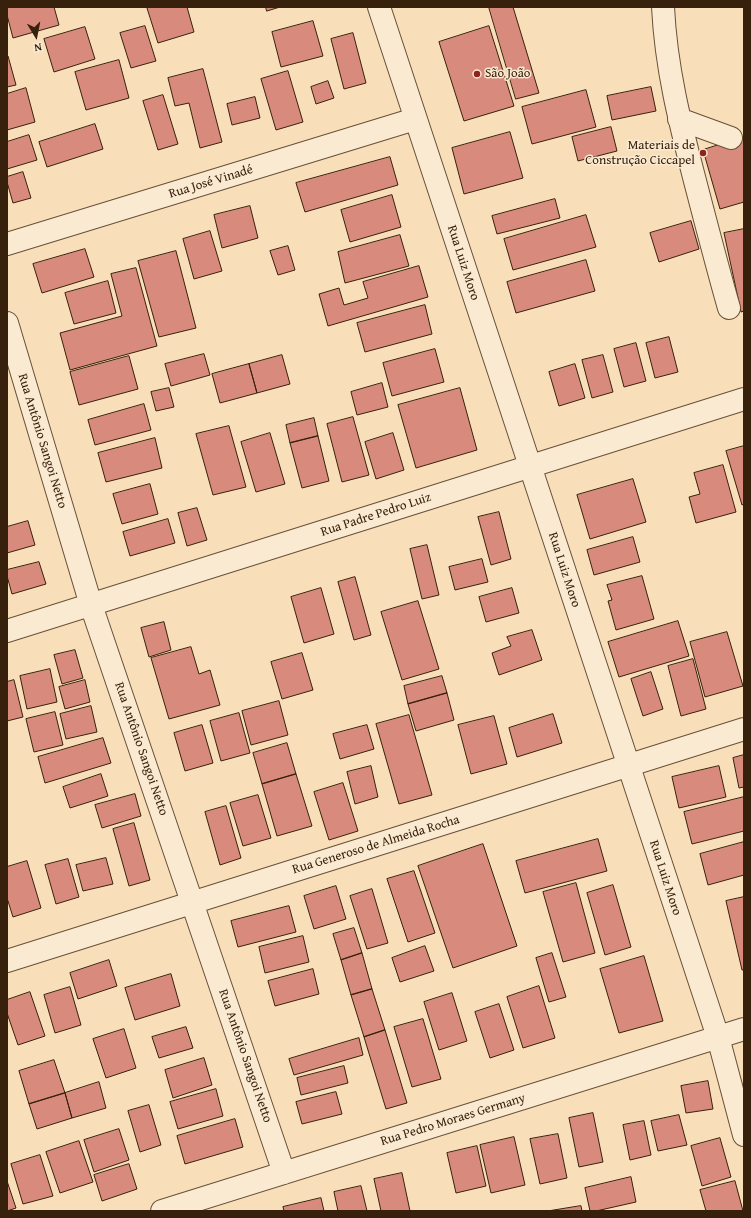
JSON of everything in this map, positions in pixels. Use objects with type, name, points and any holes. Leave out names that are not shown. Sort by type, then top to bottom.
[{"type":"street","name":"Rua Luiz Moro","points":[[379,7],[718,1037],[744,1135]]},
{"type":"street","points":[[663,7],[669,70],[679,119],[729,308]]},
{"type":"street","name":"Rua José Vinadé","points":[[7,244],[415,119]]},
{"type":"street","points":[[679,119],[731,138]]},
{"type":"street","name":"Rua Antônio Sangoi Netto","points":[[7,323],[92,604],[284,1173]]},
{"type":"street","name":"Rua Padre Pedro Luiz","points":[[7,631],[744,399]]},
{"type":"street","name":"Rua Generoso de Almeida Rocha","points":[[7,961],[744,729]]},
{"type":"street","name":"Rua Pedro Moraes Germany","points":[[162,1211],[744,1028]]},
{"type":"building","points":[[7,7],[54,7],[59,25],[13,38],[7,15]]},
{"type":"building","points":[[187,7],[194,32],[158,43],[147,8]]},
{"type":"building","points":[[266,7],[280,7],[267,11]]},
{"type":"building","points":[[489,7],[513,7],[539,93],[516,99]]},
{"type":"building","points":[[313,21],[323,56],[281,67],[272,32]]},
{"type":"building","points":[[145,26],[156,61],[131,68],[120,33]]},
{"type":"building","name":"São João","points":[[489,26],[514,106],[464,121],[439,42]]},
{"type":"building","points":[[85,27],[95,59],[54,72],[44,39]]},
{"type":"building","points":[[353,33],[366,83],[344,89],[331,39]]},
{"type":"building","points":[[7,56],[16,85],[7,87]]},
{"type":"building","points":[[119,60],[129,98],[86,110],[75,72]]},
{"type":"building","points":[[203,69],[222,142],[200,148],[189,103],[175,106],[168,78]]},
{"type":"building","points":[[288,71],[303,122],[276,130],[261,79]]},
{"type":"building","points":[[328,81],[334,98],[316,104],[311,87]]},
{"type":"building","points":[[651,87],[656,111],[612,120],[607,96]]},
{"type":"building","points":[[26,88],[35,122],[7,130],[7,94]]},
{"type":"building","points":[[586,90],[596,127],[532,144],[522,107]]},
{"type":"building","points":[[163,95],[178,144],[158,150],[143,101]]},
{"type":"building","points":[[255,97],[260,118],[232,125],[227,104]]},
{"type":"building","points":[[95,124],[103,149],[47,167],[39,142]]},
{"type":"building","points":[[611,127],[617,151],[578,161],[572,137]]},
{"type":"building","points":[[510,132],[523,178],[464,194],[452,148]]},
{"type":"building","points":[[29,135],[37,160],[7,169],[7,142]]},
{"type":"building","points":[[744,137],[744,202],[720,209],[703,150]]},
{"type":"building","points":[[390,157],[398,185],[305,212],[296,183]]},
{"type":"building","points":[[23,172],[31,198],[13,203],[7,177]]},
{"type":"building","points":[[392,195],[401,227],[350,242],[341,210]]},
{"type":"building","points":[[555,199],[560,218],[497,234],[492,216]]},
{"type":"building","points":[[250,206],[258,238],[222,248],[214,215]]},
{"type":"building","points":[[586,215],[596,247],[513,270],[504,239]]},
{"type":"building","points":[[691,221],[699,249],[659,262],[650,233]]},
{"type":"building","points":[[744,229],[744,311],[741,312],[724,233]]},
{"type":"building","points":[[210,231],[222,271],[194,279],[183,239]]},
{"type":"building","points":[[400,235],[409,266],[345,283],[338,252]]},
{"type":"building","points":[[288,246],[295,270],[278,275],[270,251]]},
{"type":"building","points":[[85,249],[94,277],[42,293],[33,264]]},
{"type":"building","points":[[176,251],[196,328],[159,337],[138,261]]},
{"type":"building","points":[[586,260],[595,291],[516,313],[507,282]]},
{"type":"building","points":[[419,266],[428,297],[328,326],[319,294],[339,288],[344,305],[368,298],[363,282]]},
{"type":"building","points":[[136,268],[157,346],[70,370],[60,333],[122,316],[111,274]]},
{"type":"building","points":[[108,281],[116,313],[74,324],[65,293]]},
{"type":"building","points":[[425,305],[432,334],[365,352],[357,323]]},
{"type":"building","points":[[669,337],[678,372],[655,378],[646,343]]},
{"type":"building","points":[[636,343],[646,381],[624,387],[614,349]]},
{"type":"building","points":[[435,349],[444,382],[392,396],[383,363]]},
{"type":"building","points":[[204,354],[210,375],[171,386],[165,364]]},
{"type":"building","points":[[282,355],[290,384],[257,393],[249,364]]},
{"type":"building","points":[[603,355],[613,392],[592,398],[582,360]]},
{"type":"building","points":[[129,356],[138,389],[79,405],[70,372]]},
{"type":"building","points":[[249,364],[257,393],[220,403],[212,374]]},
{"type":"building","points":[[575,364],[585,398],[559,406],[549,372]]},
{"type":"building","points":[[382,383],[388,407],[357,415],[351,392]]},
{"type":"building","points":[[169,388],[174,407],[156,411],[151,392]]},
{"type":"building","points":[[460,388],[477,450],[416,468],[398,405]]},
{"type":"building","points":[[144,404],[151,430],[95,445],[88,420]]},
{"type":"building","points":[[353,417],[369,475],[342,482],[327,424]]},
{"type":"building","points":[[314,418],[318,436],[290,443],[286,425]]},
{"type":"building","points":[[229,426],[246,487],[213,495],[196,434]]},
{"type":"building","points":[[270,433],[285,484],[256,492],[241,442]]},
{"type":"building","points":[[393,433],[404,470],[376,479],[365,442]]},
{"type":"building","points":[[318,436],[329,481],[302,488],[290,443]]},
{"type":"building","points":[[155,438],[162,468],[106,482],[98,453]]},
{"type":"building","points":[[744,446],[744,504],[742,505],[726,451]]},
{"type":"building","points":[[723,465],[736,512],[696,523],[689,497],[700,494],[694,473]]},
{"type":"building","points":[[633,479],[646,522],[590,539],[577,495]]},
{"type":"building","points":[[150,484],[158,514],[122,524],[113,494]]},
{"type":"building","points":[[197,508],[207,540],[187,546],[178,513]]},
{"type":"building","points":[[499,512],[511,559],[491,565],[478,517]]},
{"type":"building","points":[[168,519],[175,543],[130,556],[123,532]]},
{"type":"building","points":[[28,521],[35,545],[7,553],[7,527]]},
{"type":"building","points":[[633,537],[640,562],[594,575],[587,550]]},
{"type":"building","points":[[427,545],[439,595],[422,599],[410,549]]},
{"type":"building","points":[[482,559],[488,582],[455,590],[449,567]]},
{"type":"building","points":[[39,562],[46,584],[12,594],[7,576],[7,570]]},
{"type":"building","points":[[642,576],[654,619],[616,630],[608,601],[612,600],[607,585]]},
{"type":"building","points":[[355,577],[371,635],[354,640],[338,582]]},
{"type":"building","points":[[321,588],[334,634],[304,643],[291,597]]},
{"type":"building","points":[[512,588],[519,613],[486,622],[479,597]]},
{"type":"building","points":[[418,601],[439,669],[402,680],[381,612]]},
{"type":"building","points":[[678,621],[689,656],[619,677],[608,642]]},
{"type":"building","points":[[164,622],[171,650],[149,657],[141,628]]},
{"type":"building","points":[[532,630],[542,660],[499,675],[492,653],[511,646],[507,637]]},
{"type":"building","points":[[727,632],[743,686],[705,697],[690,642]]},
{"type":"building","points":[[191,647],[199,674],[210,670],[220,705],[169,719],[151,658]]},
{"type":"building","points":[[75,650],[83,678],[62,684],[54,655]]},
{"type":"building","points":[[302,653],[313,690],[282,699],[271,662]]},
{"type":"building","points":[[693,659],[706,709],[681,716],[668,666]]},
{"type":"building","points":[[50,669],[57,702],[27,709],[20,676]]},
{"type":"building","points":[[651,672],[663,709],[643,716],[631,679]]},
{"type":"building","points":[[442,676],[447,693],[408,704],[404,686]]},
{"type":"building","points":[[14,680],[23,717],[7,721],[7,682]]},
{"type":"building","points":[[85,680],[90,702],[65,709],[59,687]]},
{"type":"building","points":[[447,693],[454,720],[416,731],[408,704]]},
{"type":"building","points":[[279,701],[288,735],[251,745],[242,711]]},
{"type":"building","points":[[91,706],[97,732],[66,739],[60,714]]},
{"type":"building","points":[[55,712],[63,745],[34,752],[26,719]]},
{"type":"building","points":[[239,713],[250,753],[221,761],[210,721]]},
{"type":"building","points":[[553,714],[562,743],[517,757],[509,728]]},
{"type":"building","points":[[409,715],[432,795],[399,804],[376,724]]},
{"type":"building","points":[[494,716],[507,764],[471,774],[458,725]]},
{"type":"building","points":[[202,725],[213,763],[185,771],[174,733]]},
{"type":"building","points":[[367,725],[374,749],[340,759],[333,734]]},
{"type":"building","points":[[103,738],[111,763],[45,783],[38,757]]},
{"type":"building","points":[[287,743],[296,774],[262,784],[253,753]]},
{"type":"building","points":[[744,755],[744,787],[739,788],[733,758]]},
{"type":"building","points":[[371,766],[378,797],[355,804],[347,772]]},
{"type":"building","points":[[719,766],[726,797],[679,808],[672,777]]},
{"type":"building","points":[[101,774],[108,796],[70,808],[63,787]]},
{"type":"building","points":[[296,774],[312,826],[277,836],[262,784]]},
{"type":"building","points":[[343,783],[358,831],[329,840],[314,792]]},
{"type":"building","points":[[135,794],[141,816],[102,828],[95,805]]},
{"type":"building","points":[[258,795],[271,838],[243,846],[230,803]]},
{"type":"building","points":[[744,797],[744,831],[692,844],[684,812]]},
{"type":"building","points":[[226,806],[241,858],[220,865],[205,812]]},
{"type":"building","points":[[134,823],[150,880],[129,886],[113,829]]},
{"type":"building","points":[[598,839],[607,871],[525,893],[516,861]]},
{"type":"building","points":[[744,842],[744,875],[708,885],[700,854]]},
{"type":"building","points":[[483,844],[517,946],[453,968],[418,866]]},
{"type":"building","points":[[106,858],[113,884],[83,891],[76,865]]},
{"type":"building","points":[[68,859],[79,897],[56,904],[45,865]]},
{"type":"building","points":[[27,861],[41,908],[13,917],[7,898],[7,867]]},
{"type":"building","points":[[414,871],[435,933],[408,942],[387,879]]},
{"type":"building","points":[[576,883],[595,953],[563,962],[543,892]]},
{"type":"building","points":[[613,885],[631,947],[605,955],[587,893]]},
{"type":"building","points":[[336,886],[346,919],[314,929],[304,896]]},
{"type":"building","points":[[372,889],[388,943],[367,949],[350,896]]},
{"type":"building","points":[[744,897],[744,970],[742,970],[726,901]]},
{"type":"building","points":[[289,906],[296,932],[238,947],[231,921]]},
{"type":"building","points":[[354,928],[362,953],[341,960],[333,934]]},
{"type":"building","points":[[303,936],[309,962],[265,973],[259,947]]},
{"type":"building","points":[[425,946],[434,971],[400,982],[392,958]]},
{"type":"building","points":[[362,953],[372,989],[351,995],[341,960]]},
{"type":"building","points":[[552,953],[566,997],[549,1002],[536,958]]},
{"type":"building","points":[[644,956],[663,1021],[619,1033],[600,969]]},
{"type":"building","points":[[109,960],[117,986],[78,999],[70,973]]},
{"type":"building","points":[[313,969],[319,994],[275,1006],[268,981]]},
{"type":"building","points":[[171,974],[180,1006],[135,1020],[125,988]]},
{"type":"building","points":[[539,986],[555,1038],[523,1048],[507,997]]},
{"type":"building","points":[[70,987],[81,1025],[55,1033],[44,995]]},
{"type":"building","points":[[372,989],[385,1030],[364,1037],[351,995]]},
{"type":"building","points":[[30,992],[45,1036],[18,1045],[7,1013],[7,1000]]},
{"type":"building","points":[[452,993],[467,1041],[439,1050],[424,1002]]},
{"type":"building","points":[[499,1004],[514,1050],[490,1058],[475,1012]]},
{"type":"building","points":[[423,1019],[441,1079],[412,1087],[394,1027]]},
{"type":"building","points":[[186,1027],[193,1048],[159,1058],[152,1037]]},
{"type":"building","points":[[124,1029],[136,1068],[106,1078],[93,1039]]},
{"type":"building","points":[[385,1030],[407,1103],[386,1109],[364,1037]]},
{"type":"building","points":[[359,1038],[363,1055],[294,1075],[289,1059]]},
{"type":"building","points":[[204,1058],[212,1085],[173,1098],[165,1070]]},
{"type":"building","points":[[54,1060],[65,1093],[29,1104],[19,1071]]},
{"type":"building","points":[[344,1066],[348,1083],[301,1095],[297,1078]]},
{"type":"building","points":[[708,1081],[713,1109],[686,1113],[681,1086]]},
{"type":"building","points":[[99,1082],[106,1108],[72,1118],[65,1093]]},
{"type":"building","points":[[216,1089],[223,1116],[178,1129],[170,1102]]},
{"type":"building","points":[[336,1092],[342,1114],[302,1124],[296,1102]]},
{"type":"building","points":[[65,1093],[72,1118],[37,1129],[29,1104]]},
{"type":"building","points":[[149,1105],[161,1145],[140,1152],[128,1111]]},
{"type":"building","points":[[593,1113],[603,1162],[579,1167],[569,1118]]},
{"type":"building","points":[[679,1115],[687,1145],[658,1151],[651,1121]]},
{"type":"building","points":[[235,1119],[243,1147],[185,1164],[177,1136]]},
{"type":"building","points":[[644,1121],[651,1155],[630,1160],[623,1125]]},
{"type":"building","points":[[119,1129],[129,1160],[94,1172],[84,1140]]},
{"type":"building","points":[[558,1134],[567,1178],[540,1184],[530,1139]]},
{"type":"building","points":[[514,1137],[525,1185],[491,1193],[480,1145]]},
{"type":"building","points":[[720,1138],[731,1177],[702,1186],[691,1146]]},
{"type":"building","points":[[79,1141],[93,1182],[60,1193],[46,1152]]},
{"type":"building","points":[[477,1146],[486,1186],[456,1193],[447,1153]]},
{"type":"building","points":[[40,1155],[53,1196],[23,1204],[11,1164]]},
{"type":"building","points":[[129,1164],[137,1189],[102,1201],[94,1175]]},
{"type":"building","points":[[402,1173],[410,1211],[381,1211],[374,1179]]},
{"type":"building","points":[[631,1177],[636,1202],[590,1211],[585,1188]]},
{"type":"building","points":[[7,1181],[16,1208],[7,1211]]},
{"type":"building","points":[[735,1181],[743,1211],[706,1211],[700,1190]]},
{"type":"building","points":[[361,1186],[367,1211],[338,1211],[334,1192]]},
{"type":"building","points":[[321,1198],[324,1211],[284,1211],[283,1207]]},
{"type":"building","points":[[581,1206],[582,1211],[548,1211]]},
{"type":"place","name":"São João","points":[[477,74]]},
{"type":"place","name":"Materiais de Construção Ciccapel","points":[[703,153]]}]
